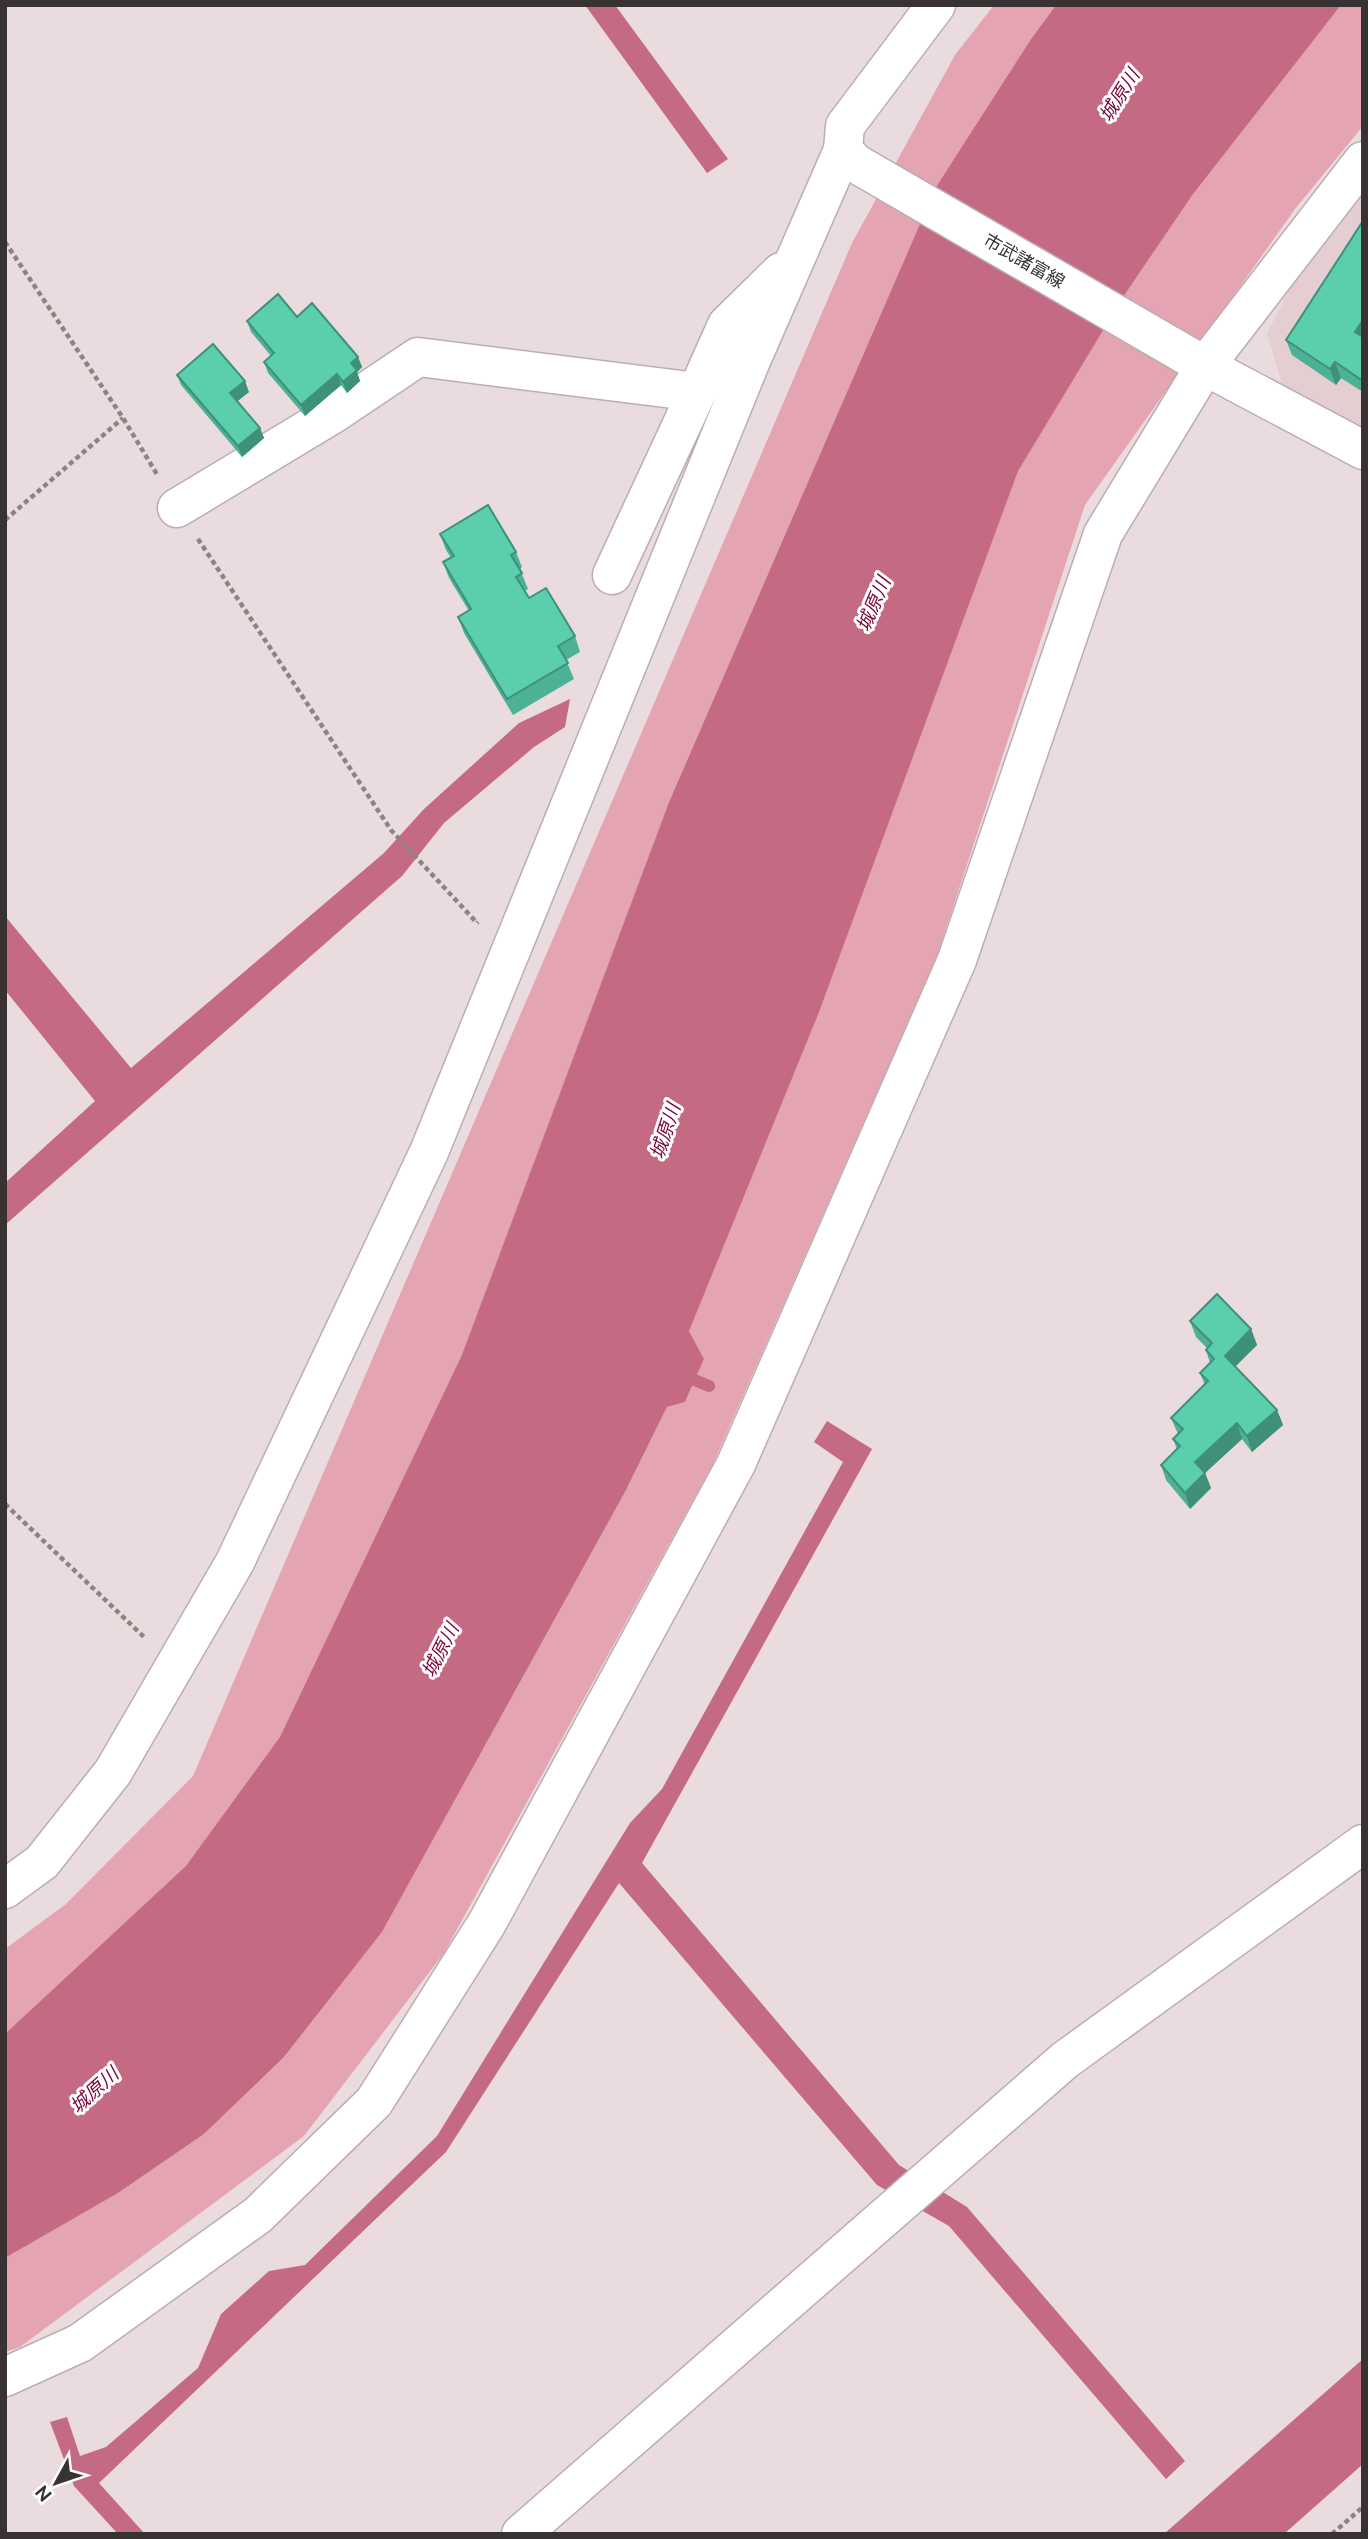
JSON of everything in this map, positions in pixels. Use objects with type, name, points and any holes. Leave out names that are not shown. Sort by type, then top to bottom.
[{"type":"street","points":[[5,1889],[42,1862],[113,1772],[235,1562],[429,1152],[698,489],[797,256],[849,156],[845,126],[936,5]]},
{"type":"street","name":"市武諸富線","points":[[849,156],[1205,366],[1363,450]]},
{"type":"street","points":[[5,2377],[80,2343],[258,2215],[374,2102],[487,1923],[736,1464],[957,960],[1103,534],[1205,366],[1363,161]]},
{"type":"street","points":[[612,575],[727,325],[797,256]]},
{"type":"street","points":[[177,508],[333,414],[418,356],[697,391]]},
{"type":"street","points":[[521,2534],[1065,2060],[1363,1844]]},
{"type":"path","points":[[5,520],[123,418]]},
{"type":"path","points":[[391,830],[477,923],[483,912]]},
{"type":"path","points":[[5,1504],[144,1637]]},
{"type":"path","points":[[1332,2534],[1363,2507]]},
{"type":"shaded area","points":[[994,5],[1056,5],[1031,39],[936,187],[669,802],[461,1357],[291,1753],[5,2086],[5,1949],[66,1904],[193,1776],[852,243],[955,55]]},
{"type":"shaded area","points":[[1341,5],[1363,5],[1363,126],[1295,209],[1085,505],[937,956],[713,1464],[444,1953],[304,2136],[20,2347],[5,2352],[5,2258],[118,2193],[204,2134],[284,2057],[382,1932],[625,1492],[667,1407],[685,1402],[704,1359],[689,1331],[953,493]]},
{"type":"shaded area","points":[[1363,181],[1363,431],[1285,395],[1267,333],[1316,238]]},
{"type":"water","points":[[585,5],[615,5],[728,159],[707,173]]},
{"type":"water","name":"城原川","points":[[1056,5],[1341,5],[1193,194],[1125,294],[1018,471],[819,1012],[689,1331],[704,1359],[685,1402],[667,1407],[625,1492],[382,1932],[284,2057],[204,2134],[118,2193],[5,2258],[5,2034],[186,1866],[280,1737],[461,1357],[669,802],[936,187],[1031,39]]},
{"type":"water","points":[[570,699],[565,727],[534,747],[444,823],[402,876],[5,1225],[5,1183],[95,1101],[5,990],[5,916],[131,1068],[384,853],[424,809],[519,723]]},
{"type":"water","points":[[827,1421],[872,1449],[642,1863],[899,2165],[967,2207],[1185,2461],[1166,2479],[949,2226],[877,2185],[619,1883],[446,2152],[99,2483],[145,2534],[118,2534],[74,2486],[50,2422],[67,2417],[80,2456],[106,2447],[198,2368],[221,2314],[269,2271],[305,2265],[437,2136],[630,1823],[662,1789],[843,1462],[814,1442]]},
{"type":"water","points":[[1363,2359],[1363,2464],[1284,2534],[1164,2534]]},
{"type":"building","points":[[1363,221],[1363,320],[1355,332],[1363,337],[1363,381],[1335,362],[1330,369],[1286,340]]},
{"type":"building","points":[[278,294],[297,317],[312,303],[358,357],[351,363],[357,370],[343,382],[337,374],[301,405],[264,362],[274,353],[247,321]]},
{"type":"building","points":[[213,344],[245,381],[230,393],[260,428],[238,446],[177,375]]},
{"type":"building","points":[[488,505],[516,552],[511,555],[522,573],[516,577],[529,598],[546,588],[575,636],[558,646],[568,663],[507,699],[458,617],[471,609],[443,562],[454,556],[440,534]]},
{"type":"building","points":[[1217,1294],[1251,1329],[1225,1356],[1277,1410],[1247,1436],[1237,1423],[1195,1462],[1205,1473],[1185,1493],[1161,1465],[1180,1446],[1173,1439],[1183,1429],[1171,1418],[1208,1381],[1200,1373],[1214,1359],[1206,1350],[1212,1343],[1190,1321]]},
{"type":"waterway","points":[[680,1374],[709,1386]]}]
